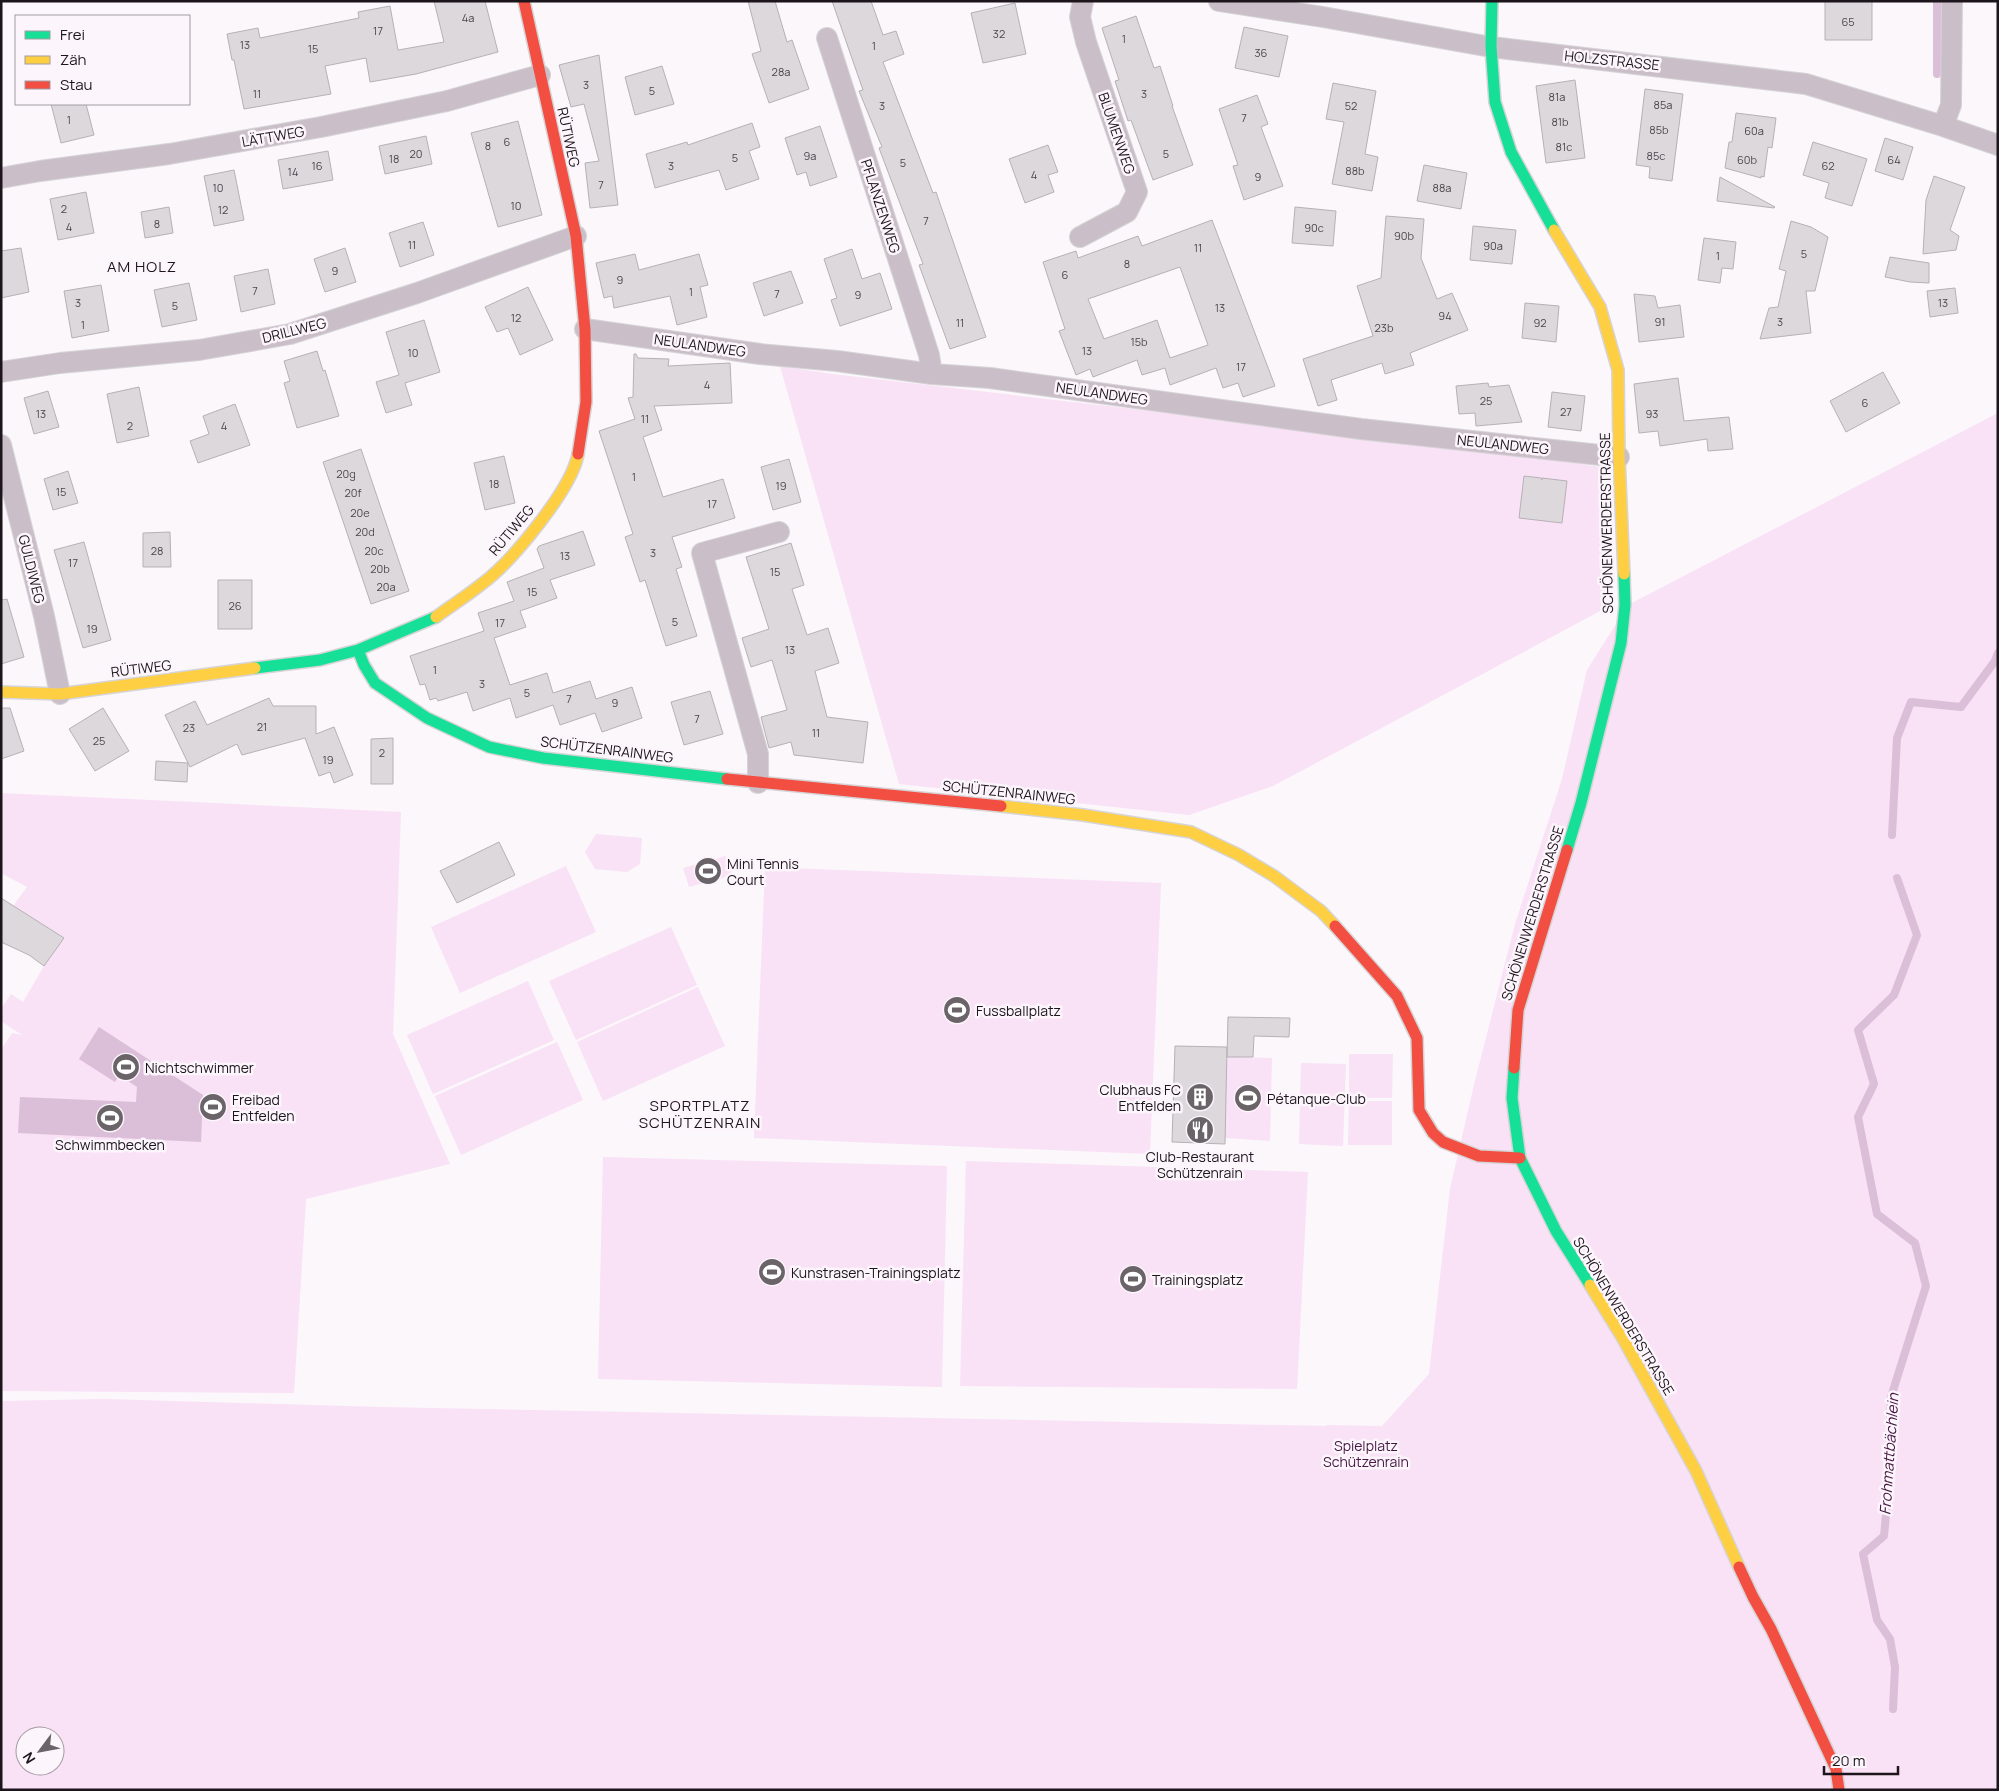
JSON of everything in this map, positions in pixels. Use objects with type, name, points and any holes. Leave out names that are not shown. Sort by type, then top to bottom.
[{"type":"street","name":"RÜTIWEG","points":[[1,692],[60,694],[320,660],[358,650],[435,617],[484,583],[511,556],[558,496],[576,463],[584,410],[585,329],[576,236],[524,1]]},
{"type":"street","name":"BLUMENWEG","points":[[1080,237],[1127,212],[1137,192],[1086,42],[1080,17],[1083,1]]},
{"type":"street","name":"HOLZSTRASSE","points":[[1219,1],[1323,17],[1491,47],[1806,84],[1943,126],[1998,146]]},
{"type":"street","name":"SCHÖNENWERDERSTRASSE","points":[[1492,1],[1491,47],[1495,102],[1511,152],[1534,196],[1600,307],[1618,370],[1619,457],[1625,605],[1621,643],[1581,803],[1518,1010],[1512,1098],[1520,1158],[1556,1231],[1622,1337],[1696,1471],[1753,1596],[1771,1630],[1836,1769],[1839,1790]]},
{"type":"street","points":[[1943,126],[1951,105],[1952,1]]},
{"type":"street","name":"PFLANZENWEG","points":[[827,38],[929,355],[932,374]]},
{"type":"street","name":"LÄTTWEG","points":[[1,178],[169,154],[321,127],[448,101],[540,75]]},
{"type":"street","name":"DRILLWEG","points":[[1,372],[60,363],[198,350],[290,334],[417,293],[576,236]]},
{"type":"street","name":"NEULANDWEG","points":[[585,329],[760,354],[838,361],[932,374],[990,378],[1361,429],[1619,457]]},
{"type":"street","name":"GULDIWEG","points":[[1,445],[44,616],[60,694]]},
{"type":"street","points":[[758,783],[758,754],[702,553],[779,532]]},
{"type":"street","name":"SCHÜTZENRAINWEG","points":[[358,650],[375,683],[427,718],[489,747],[542,758],[758,783],[887,794],[1083,815],[1191,832],[1240,855],[1274,876],[1321,911],[1397,996],[1417,1038],[1420,1110],[1433,1132],[1443,1142],[1479,1156],[1520,1158]]},
{"type":"green space","points":[[780,366],[832,374],[1469,448],[1601,467],[1606,603],[1602,610],[1273,786],[1189,815],[899,784]]},
{"type":"green space","name":"Spielplatz Schützenrain","points":[[1998,413],[1998,1790],[1,1790],[1,1401],[105,1399],[381,1407],[1382,1426],[1429,1374],[1450,1189],[1515,924],[1562,779],[1587,670],[1628,605]]},
{"type":"green space","name":"Freibad Entfelden","points":[[1,793],[401,812],[393,1034],[450,1164],[306,1199],[294,1393],[1,1391],[1,1050],[12,1033],[22,1035],[1,1021],[1,1009],[11,994],[23,1002],[44,966],[64,938],[13,906],[27,887],[1,873]]},
{"type":"green space","points":[[596,834],[642,838],[640,864],[627,872],[595,869],[585,852]]},
{"type":"green space","name":"Mini Tennis Court","points":[[726,856],[733,875],[689,887],[683,868]]},
{"type":"green space","points":[[566,866],[596,932],[460,993],[431,927]]},
{"type":"green space","name":"Fussballplatz","points":[[765,867],[1161,883],[1150,1154],[754,1138]]},
{"type":"green space","points":[[671,927],[697,985],[576,1040],[549,981]]},
{"type":"green space","points":[[528,981],[554,1040],[433,1094],[407,1035]]},
{"type":"green space","points":[[698,987],[725,1046],[603,1101],[577,1042]]},
{"type":"green space","points":[[557,1042],[583,1100],[461,1155],[435,1096]]},
{"type":"green space","name":"Pétanque-Club","points":[[1349,1054],[1393,1054],[1392,1098],[1349,1098]]},
{"type":"green space","name":"Pétanque-Club","points":[[1227,1057],[1272,1058],[1270,1141],[1225,1138]]},
{"type":"green space","name":"Pétanque-Club","points":[[1301,1063],[1346,1064],[1343,1146],[1299,1144]]},
{"type":"green space","name":"Pétanque-Club","points":[[1349,1101],[1392,1101],[1392,1145],[1348,1145]]},
{"type":"green space","name":"Kunstrasen-Trainingsplatz","points":[[603,1157],[947,1166],[942,1387],[598,1379]]},
{"type":"green space","name":"Trainingsplatz","points":[[966,1161],[1308,1172],[1297,1389],[960,1386]]},
{"type":"shaded area","name":"Schwimmbecken","points":[[99,1027],[203,1095],[201,1142],[18,1133],[20,1097],[136,1102],[137,1087],[119,1075],[115,1082],[79,1059]]},
{"type":"building","points":[[434,1],[485,1],[498,52],[416,74],[370,82],[366,58],[325,66],[331,94],[244,109],[227,34],[258,28],[260,38],[359,18],[358,12],[390,6],[398,50],[444,42]]},
{"type":"building","points":[[748,1],[775,1],[787,42],[792,40],[809,89],[769,103],[752,54],[761,51]]},
{"type":"building","points":[[832,1],[871,1],[883,35],[896,31],[904,54],[883,62],[933,193],[936,192],[986,337],[950,349],[919,265],[923,264],[879,148],[882,147],[859,91],[863,90]]},
{"type":"building","points":[[1825,1],[1872,1],[1872,40],[1825,40]]},
{"type":"building","points":[[1015,3],[1026,54],[983,63],[971,13]]},
{"type":"building","points":[[1136,16],[1154,68],[1160,66],[1193,165],[1153,180],[1131,120],[1128,121],[1115,81],[1119,80],[1102,28]]},
{"type":"building","points":[[1244,27],[1288,36],[1279,77],[1235,68]]},
{"type":"building","points":[[599,55],[618,205],[590,208],[585,163],[599,161],[584,104],[571,107],[559,65]]},
{"type":"building","points":[[662,66],[674,104],[635,115],[625,77]]},
{"type":"building","points":[[1575,80],[1585,158],[1546,163],[1536,86]]},
{"type":"building","points":[[1333,83],[1376,91],[1365,154],[1378,157],[1372,191],[1332,184],[1344,122],[1326,119]]},
{"type":"building","points":[[1645,89],[1683,94],[1672,181],[1649,178],[1650,167],[1636,165]]},
{"type":"building","points":[[1257,95],[1268,124],[1261,127],[1283,186],[1244,200],[1233,166],[1238,165],[1219,109]]},
{"type":"building","points":[[51,105],[86,105],[94,135],[61,143]]},
{"type":"building","points":[[1736,113],[1776,118],[1772,148],[1768,147],[1764,177],[1761,176],[1761,178],[1725,168],[1729,142],[1732,142]]},
{"type":"building","points":[[518,121],[542,215],[498,227],[471,133]]},
{"type":"building","points":[[752,123],[760,147],[749,151],[759,179],[726,190],[719,170],[655,188],[646,154],[687,142],[688,145]]},
{"type":"building","points":[[820,126],[837,177],[810,186],[806,172],[797,175],[785,138]]},
{"type":"building","points":[[426,136],[432,164],[385,174],[379,146]]},
{"type":"building","points":[[1885,138],[1913,147],[1903,180],[1875,171]]},
{"type":"building","points":[[1813,142],[1867,159],[1852,206],[1825,198],[1829,183],[1803,175]]},
{"type":"building","points":[[1048,145],[1058,172],[1048,175],[1054,192],[1025,203],[1009,159]]},
{"type":"building","points":[[328,151],[333,180],[283,189],[278,160]]},
{"type":"building","points":[[1424,165],[1467,173],[1461,209],[1417,201]]},
{"type":"building","points":[[234,170],[244,220],[214,226],[204,176]]},
{"type":"building","points":[[1934,176],[1965,187],[1950,230],[1959,236],[1956,250],[1923,254],[1926,200]]},
{"type":"building","points":[[1720,177],[1775,207],[1717,201]]},
{"type":"building","points":[[86,192],[94,233],[58,240],[50,199]]},
{"type":"building","points":[[169,207],[173,233],[145,238],[141,212]]},
{"type":"building","points":[[1295,207],[1336,211],[1333,246],[1292,243]]},
{"type":"building","points":[[1386,216],[1424,219],[1421,258],[1437,299],[1452,293],[1468,330],[1410,353],[1414,365],[1385,374],[1382,363],[1331,380],[1337,400],[1318,406],[1303,359],[1373,336],[1357,286],[1381,278]]},
{"type":"building","points":[[1212,220],[1275,386],[1243,397],[1238,383],[1223,388],[1216,368],[1170,385],[1165,368],[1142,375],[1137,360],[1093,377],[1090,369],[1076,375],[1059,331],[1065,329],[1043,262],[1076,251],[1078,258],[1138,236],[1142,246]],"holes":[[[1180,267],[1208,345],[1170,358],[1157,320],[1104,339],[1088,299]]]},
{"type":"building","points":[[1791,221],[1811,227],[1828,237],[1815,291],[1806,291],[1811,333],[1760,339],[1769,308],[1778,307],[1786,271],[1779,269]]},
{"type":"building","points":[[423,222],[434,255],[400,267],[389,233]]},
{"type":"building","points":[[1473,226],[1516,230],[1512,264],[1470,260]]},
{"type":"building","points":[[1704,238],[1736,242],[1733,269],[1722,268],[1720,283],[1698,280]]},
{"type":"building","points":[[21,248],[29,292],[1,298],[1,251]]},
{"type":"building","points":[[345,248],[356,282],[325,292],[314,259]]},
{"type":"building","points":[[852,249],[862,279],[880,273],[892,309],[840,326],[831,300],[837,298],[824,259]]},
{"type":"building","points":[[635,254],[639,270],[699,254],[708,285],[700,287],[707,317],[677,325],[670,296],[614,308],[612,296],[604,298],[596,263]]},
{"type":"building","points":[[1890,257],[1929,263],[1929,283],[1910,282],[1885,277]]},
{"type":"building","points":[[268,269],[275,304],[241,312],[234,276]]},
{"type":"building","points":[[791,271],[803,303],[764,316],[753,283]]},
{"type":"building","points":[[189,283],[197,320],[162,327],[154,290]]},
{"type":"building","points":[[101,285],[109,331],[72,338],[64,291]]},
{"type":"building","points":[[528,287],[553,340],[520,355],[508,328],[497,332],[485,307]]},
{"type":"building","points":[[1955,288],[1958,313],[1930,317],[1927,291]]},
{"type":"building","points":[[1634,294],[1655,296],[1658,308],[1680,305],[1684,337],[1639,342]]},
{"type":"building","points":[[1525,303],[1559,306],[1556,342],[1522,338]]},
{"type":"building","points":[[424,320],[440,372],[405,383],[412,405],[386,413],[376,382],[399,375],[386,332]]},
{"type":"building","points":[[317,351],[339,416],[297,428],[284,383],[290,381],[284,361]]},
{"type":"building","points":[[634,354],[638,358],[669,359],[668,366],[730,363],[732,403],[654,406],[662,430],[643,437],[663,497],[723,479],[735,518],[672,537],[682,567],[676,569],[697,636],[666,646],[645,580],[640,582],[625,537],[633,534],[599,431],[635,419],[628,398],[633,397]]},
{"type":"building","points":[[1883,372],[1900,403],[1846,432],[1830,401]]},
{"type":"building","points":[[1678,378],[1684,421],[1729,417],[1733,449],[1708,451],[1707,439],[1660,446],[1658,431],[1639,433],[1634,384]]},
{"type":"building","points":[[1488,383],[1489,387],[1509,385],[1522,422],[1476,426],[1475,413],[1459,414],[1456,386]]},
{"type":"building","points":[[139,387],[149,436],[117,443],[107,394]]},
{"type":"building","points":[[48,391],[59,427],[34,434],[24,398]]},
{"type":"building","points":[[1552,392],[1585,396],[1581,431],[1548,427]]},
{"type":"building","points":[[235,404],[250,445],[198,463],[190,441],[209,434],[203,416]]},
{"type":"building","points":[[361,449],[409,591],[371,604],[323,462]]},
{"type":"building","points":[[504,456],[515,503],[485,510],[474,463]]},
{"type":"building","points":[[789,459],[801,502],[773,510],[761,467]]},
{"type":"building","points":[[68,471],[78,503],[53,510],[44,479]]},
{"type":"building","points":[[1524,476],[1541,478],[1542,480],[1542,478],[1567,481],[1562,523],[1519,518]]},
{"type":"building","points":[[583,531],[595,565],[550,580],[557,598],[520,611],[526,627],[494,638],[510,685],[547,673],[553,693],[590,681],[596,699],[632,687],[642,718],[602,732],[595,713],[560,725],[553,705],[516,718],[510,698],[473,711],[467,692],[438,701],[436,698],[430,700],[425,684],[420,685],[410,656],[484,631],[478,613],[514,601],[507,582],[544,568],[537,549],[539,546]]},
{"type":"building","points":[[170,532],[171,567],[143,567],[143,533]]},
{"type":"building","points":[[84,542],[111,640],[83,648],[54,550]]},
{"type":"building","points":[[791,543],[804,585],[792,589],[807,635],[828,628],[839,663],[815,671],[827,717],[868,722],[863,763],[794,755],[791,742],[769,748],[761,717],[787,710],[772,660],[751,667],[742,638],[769,629],[746,557]]},
{"type":"building","points":[[218,580],[252,580],[252,629],[218,629]]},
{"type":"building","points":[[7,599],[24,657],[1,664],[1,600]]},
{"type":"building","points":[[710,691],[723,734],[684,745],[671,702]]},
{"type":"building","points":[[269,698],[273,706],[316,706],[316,734],[334,727],[353,775],[334,783],[330,772],[319,776],[305,738],[242,755],[237,744],[190,767],[165,715],[195,701],[207,725]]},
{"type":"building","points":[[1,708],[10,708],[24,751],[1,759]]},
{"type":"building","points":[[103,708],[129,751],[95,771],[69,729]]},
{"type":"building","points":[[393,738],[393,784],[371,784],[371,739]]},
{"type":"building","points":[[156,761],[188,763],[187,782],[155,780]]},
{"type":"building","points":[[499,842],[515,875],[457,903],[440,871]]},
{"type":"building","points":[[1,898],[64,938],[44,966],[29,955],[1,942]]},
{"type":"building","points":[[1228,1017],[1290,1018],[1289,1037],[1254,1036],[1253,1057],[1227,1057]]},
{"type":"building","name":"Clubhaus FC Entfelden","points":[[1175,1046],[1227,1047],[1225,1144],[1172,1142]]},
{"type":"waterway","name":"Frohmattbächlein","points":[[1937,1],[1937,74]]},
{"type":"waterway","name":"Frohmattbächlein","points":[[1892,835],[1897,738],[1911,702],[1961,707],[1995,661],[1998,653]]},
{"type":"waterway","name":"Frohmattbächlein","points":[[1893,1709],[1895,1667],[1890,1639],[1877,1620],[1863,1554],[1884,1536],[1891,1397],[1926,1286],[1915,1243],[1877,1214],[1858,1117],[1874,1084],[1858,1030],[1894,995],[1917,935],[1897,878]]},
{"type":"traffic: fast","points":[[1492,1],[1491,47],[1495,102],[1511,152],[1554,230]]},
{"type":"traffic: fast","points":[[1567,850],[1581,803],[1621,643],[1625,605],[1624,574]]},
{"type":"traffic: fast","points":[[255,668],[320,660],[358,650],[436,617]]},
{"type":"traffic: fast","points":[[358,650],[364,665],[375,683],[427,718],[489,747],[543,758],[727,779]]},
{"type":"traffic: fast","points":[[1514,1068],[1512,1098],[1520,1158],[1556,1231],[1590,1285]]},
{"type":"traffic: slow","points":[[1554,230],[1600,307],[1618,370],[1619,457],[1624,574]]},
{"type":"traffic: slow","points":[[436,617],[495,573],[524,542],[565,486],[578,454]]},
{"type":"traffic: slow","points":[[1,692],[60,694],[255,668]]},
{"type":"traffic: slow","points":[[1001,806],[1083,815],[1191,832],[1239,855],[1274,876],[1321,911],[1335,926]]},
{"type":"traffic: slow","points":[[1590,1285],[1622,1337],[1696,1471],[1739,1567]]},
{"type":"traffic: jam","points":[[524,1],[576,236],[585,329],[586,402],[578,454]]},
{"type":"traffic: jam","points":[[727,779],[1001,806]]},
{"type":"traffic: jam","points":[[1514,1068],[1518,1010],[1567,850]]},
{"type":"traffic: jam","points":[[1335,926],[1397,996],[1417,1038],[1419,1110],[1433,1133],[1443,1142],[1479,1156],[1520,1158]]},
{"type":"traffic: jam","points":[[1739,1567],[1771,1629],[1836,1769],[1839,1790]]},
{"type":"place","name":"Mini Tennis Court","points":[[708,871]]},
{"type":"place","name":"Fussballplatz","points":[[957,1010]]},
{"type":"place","name":"Nichtschwimmer","points":[[126,1067]]},
{"type":"place","name":"Clubhaus FC Entfelden","points":[[1200,1097]]},
{"type":"place","name":"Pétanque-Club","points":[[1248,1098]]},
{"type":"place","name":"Freibad Entfelden","points":[[213,1107]]},
{"type":"place","name":"Schwimmbecken","points":[[110,1118]]},
{"type":"place","name":"Club-Restaurant Schützenrain","points":[[1200,1130]]},
{"type":"place","name":"Kunstrasen-Trainingsplatz","points":[[772,1272]]},
{"type":"place","name":"Trainingsplatz","points":[[1133,1279]]},
{"type":"district","name":"AM HOLZ","points":[[142,266]]},
{"type":"district","name":"SPORTPLATZ SCHÜTZENRAIN","points":[[700,1114]]}]
